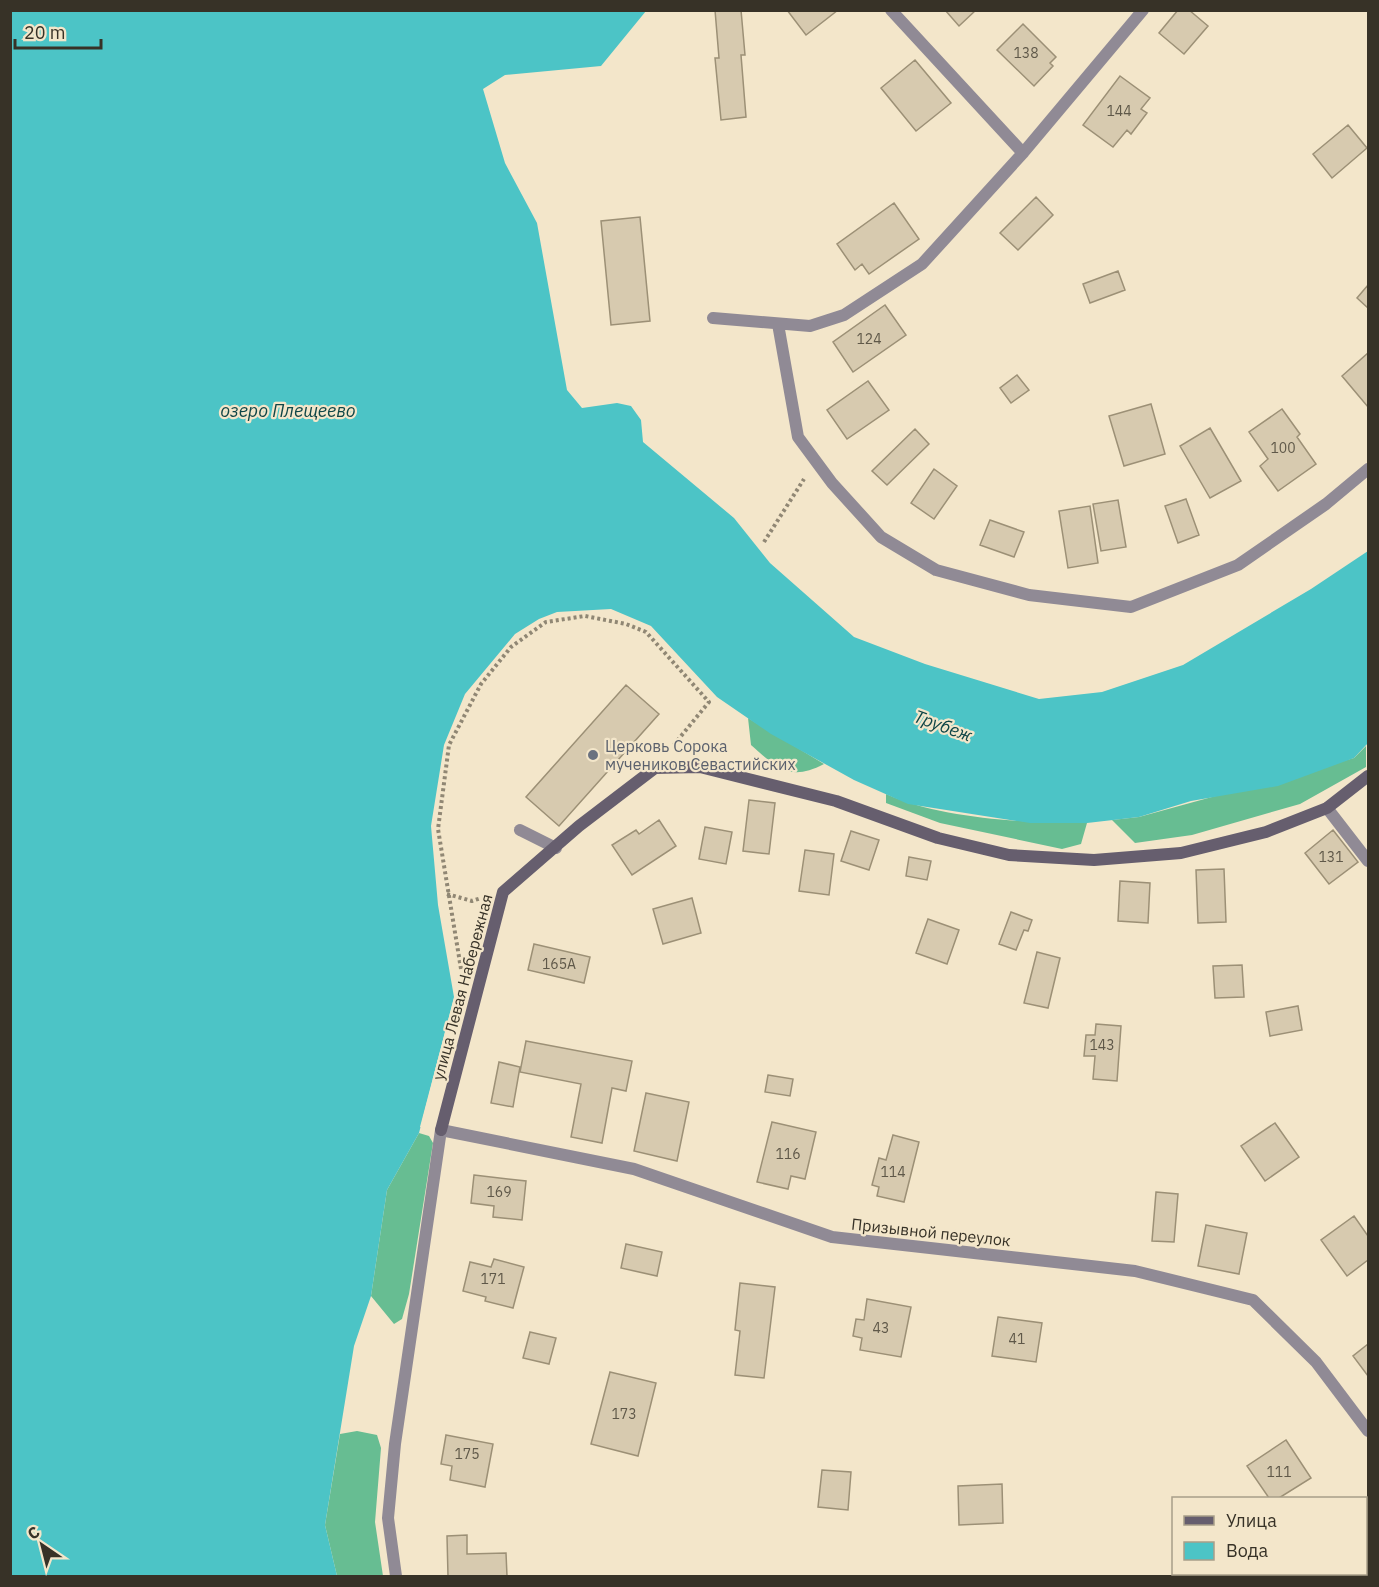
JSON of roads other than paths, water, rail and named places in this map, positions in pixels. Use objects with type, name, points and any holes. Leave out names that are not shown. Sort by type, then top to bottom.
[{"type":"street","points":[[891,10],[1023,153]]},
{"type":"street","points":[[712,318],[810,326],[843,315],[922,264],[1023,153],[1143,10]]},
{"type":"street","points":[[777,324],[798,437],[881,537],[936,570],[1029,595],[1131,607],[1238,565],[1326,504],[1368,469]]},
{"type":"street","name":"улица Левая Набережная","points":[[396,1576],[388,1518],[395,1444],[441,1130],[503,892],[579,826],[655,768],[699,767],[836,801],[938,838],[1009,855],[1083,860],[1181,853],[1266,832],[1327,808]]},
{"type":"street","points":[[1368,776],[1327,808],[1368,861]]},
{"type":"street","points":[[520,830],[556,848]]},
{"type":"street","name":"Призывной переулок","points":[[441,1130],[634,1169],[832,1237],[1135,1271],[1253,1300],[1316,1362],[1368,1431]]},
{"type":"water","name":"озеро Плещеево","points":[[11,11],[646,11],[601,66],[505,75],[483,89],[505,163],[537,223],[567,390],[582,408],[617,403],[631,406],[641,420],[643,442],[734,518],[770,563],[854,637],[925,664],[1039,699],[1102,692],[1183,665],[1311,589],[1368,551],[1368,743],[1354,758],[1278,786],[1191,801],[1139,817],[1087,823],[1030,823],[908,804],[854,780],[771,734],[717,697],[651,626],[611,609],[557,612],[539,619],[515,634],[465,694],[444,745],[431,826],[438,905],[454,997],[419,1133],[387,1190],[371,1296],[354,1346],[325,1525],[337,1576],[11,1576]]},
{"type":"place","name":"Церковь Сорока мучеников Севастийских","points":[[593,755]]},
{"type":"water label","name":"Трубеж","points":[[943,726]]}]
